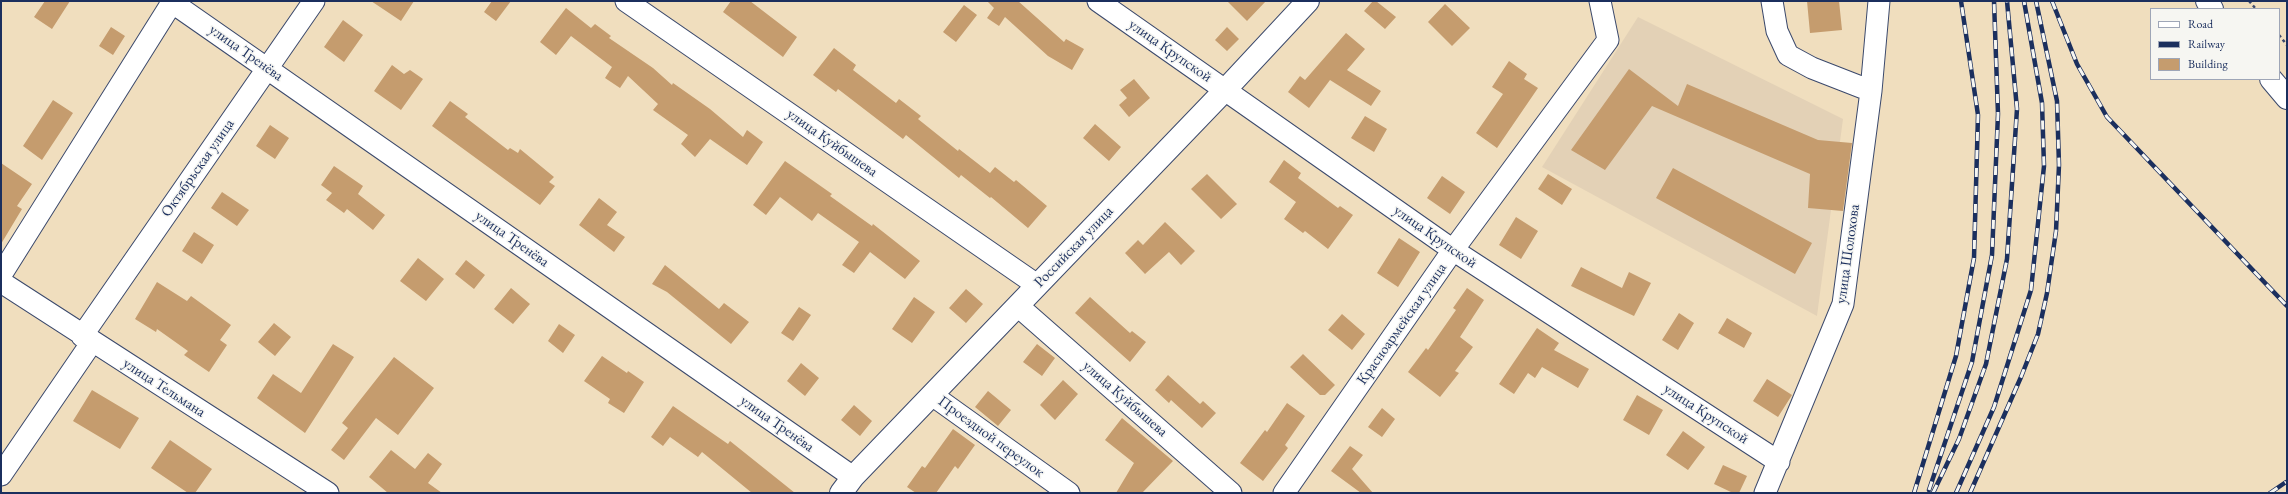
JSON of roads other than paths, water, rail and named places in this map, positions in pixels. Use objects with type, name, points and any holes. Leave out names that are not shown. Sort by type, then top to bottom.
[{"type":"main road","name":"Российская улица","points":[[847,485],[1226,89],[1308,1]]},
{"type":"main road","points":[[2271,80],[2287,98]]},
{"type":"street","name":"улица Тренёва","points":[[172,1],[847,485]]},
{"type":"street","points":[[1,275],[172,1]]},
{"type":"street","name":"Октябрьская улица","points":[[1,475],[87,339],[267,68],[314,1]]},
{"type":"street","name":"улица Куйбышева","points":[[626,1],[1037,286]]},
{"type":"street","name":"улица Крупской","points":[[1098,1],[1226,89],[1453,250],[1779,462]]},
{"type":"street","name":"Красноармейская улица","points":[[1284,493],[1453,250],[1608,40],[1602,1]]},
{"type":"street","points":[[1772,1],[1777,31],[1788,55],[1812,68],[1871,91]]},
{"type":"street","name":"улица Шолохова","points":[[1765,493],[1779,462],[1842,304],[1871,91],[1879,1]]},
{"type":"street","name":"улица Тельмана","points":[[1,282],[87,339],[328,493]]},
{"type":"street","name":"улица Куйбышева","points":[[1018,306],[1231,493]]},
{"type":"street","name":"Проездной переулок","points":[[932,395],[1069,493]]},
{"type":"railway","points":[[1914,493],[1956,356],[1974,258],[1978,115],[1961,1]]},
{"type":"railway","points":[[1929,490],[1972,362],[1992,255],[1998,114],[1994,1]]},
{"type":"railway","points":[[1933,493],[1959,439],[1986,364],[2007,259],[2017,109],[2007,1]]},
{"type":"railway","points":[[1956,493],[1994,407],[2031,290],[2044,166],[2042,103],[2024,1]]},
{"type":"railway","points":[[1970,493],[2021,377],[2038,334],[2047,293],[2056,231],[2059,165],[2057,101],[2036,1]]},
{"type":"railway","points":[[2052,1],[2077,64],[2107,117],[2287,306]]},
{"type":"railway","points":[[2270,493],[2286,482]]}]
